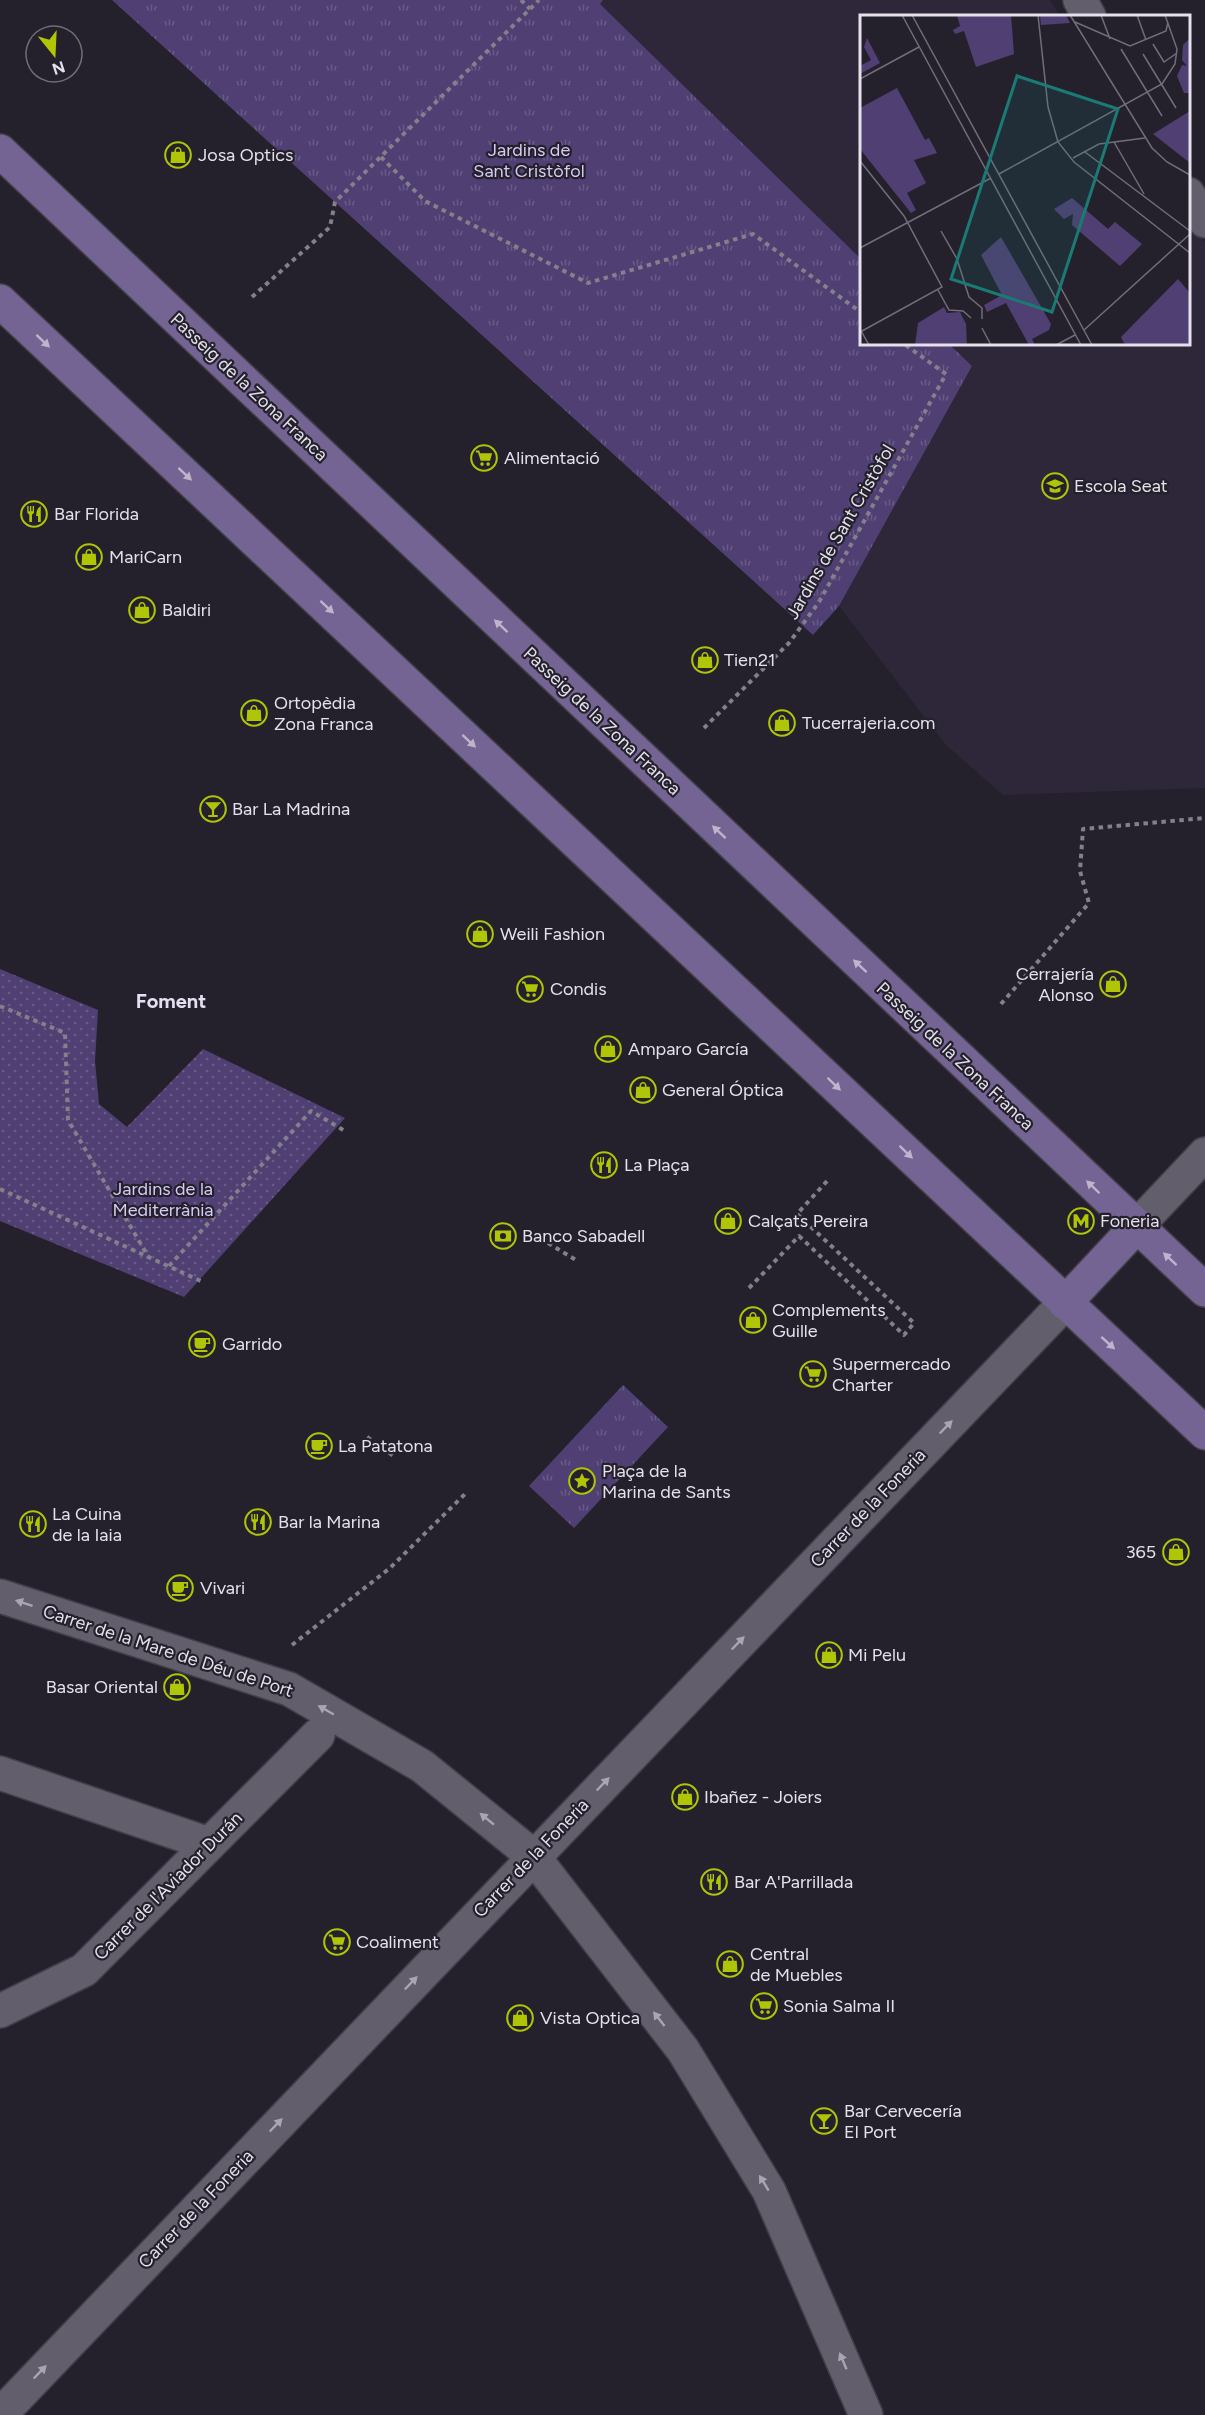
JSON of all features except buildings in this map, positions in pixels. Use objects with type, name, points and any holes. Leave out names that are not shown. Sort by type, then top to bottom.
[{"type":"main road","name":"Passeig de la Zona Franca","points":[[0,151],[1205,1290]]},
{"type":"main road","points":[[0,301],[1205,1433]]},
{"type":"main road","points":[[1065,1303],[1136,1227]]},
{"type":"street","points":[[1080,0],[1088,15]]},
{"type":"street","points":[[1190,197],[1205,221]]},
{"type":"street","points":[[1136,1227],[1205,1154]]},
{"type":"street","name":"Carrer de la Foneria","points":[[0,2415],[1065,1303]]},
{"type":"street","name":"Carrer de la Mare de Déu de Port","points":[[0,1596],[289,1689],[422,1766],[533,1856],[684,2050],[769,2191],[866,2415]]},
{"type":"street","name":"Carrer de l'Aviador Durán","points":[[0,2011],[84,1970],[318,1735]]},
{"type":"street","points":[[0,1773],[209,1844]]},
{"type":"path","points":[[521,0],[530,9]]},
{"type":"path","points":[[252,297],[330,227],[335,202],[539,0]]},
{"type":"path","points":[[381,157],[425,201],[588,283],[753,234],[860,312]]},
{"type":"path","name":"Jardins de Sant Cristòfol","points":[[704,728],[789,643],[819,602],[946,374],[905,345]]},
{"type":"path","points":[[1001,1004],[1089,903],[1080,871],[1083,829],[1205,818]]},
{"type":"path","points":[[0,1006],[64,1033],[68,1120],[149,1258]]},
{"type":"path","points":[[169,1266],[311,1111],[345,1131]]},
{"type":"path","points":[[749,1288],[799,1236],[904,1335],[914,1323],[797,1214],[828,1180]]},
{"type":"path","points":[[0,1189],[203,1282]]},
{"type":"path","points":[[548,1243],[576,1260]]},
{"type":"path","points":[[367,1437],[395,1457]]},
{"type":"path","points":[[287,1650],[304,1634],[390,1568],[467,1492]]},
{"type":"shaded area","points":[[603,0],[1050,0],[1059,15],[860,15],[860,258],[600,4]]},
{"type":"shaded area","name":"Escola Seat","points":[[1190,227],[1205,242],[1205,788],[1003,795],[945,744],[839,606],[972,366],[950,345],[1190,345]]},
{"type":"green space","name":"Jardins de Sant Cristòfol","points":[[112,0],[603,0],[600,4],[860,258],[860,345],[950,345],[972,366],[839,606],[813,635]]},
{"type":"green space","name":"Jardins de la Mediterrània","points":[[0,969],[98,1010],[95,1061],[99,1104],[127,1127],[203,1049],[345,1118],[184,1297],[0,1221]]},
{"type":"green space","points":[[623,1385],[668,1427],[574,1528],[529,1486]]},
{"type":"place","name":"Josa Optics","points":[[178,155]]},
{"type":"place","name":"Alimentació","points":[[484,458]]},
{"type":"place","name":"Escola Seat","points":[[1055,486]]},
{"type":"place","name":"Bar Florida","points":[[34,514]]},
{"type":"place","name":"MariCarn","points":[[89,557]]},
{"type":"place","name":"Baldiri","points":[[142,610]]},
{"type":"place","name":"Tien21","points":[[705,660]]},
{"type":"place","name":"Ortopèdia Zona Franca","points":[[254,713]]},
{"type":"place","name":"Tucerrajeria.com","points":[[782,723]]},
{"type":"place","name":"Bar La Madrina","points":[[213,809]]},
{"type":"place","name":"Weili Fashion","points":[[480,934]]},
{"type":"place","name":"Cerrajería Alonso","points":[[1113,984]]},
{"type":"place","name":"Condis","points":[[530,989]]},
{"type":"place","name":"Amparo García","points":[[608,1049]]},
{"type":"place","name":"General Óptica","points":[[643,1090]]},
{"type":"place","name":"La Plaça","points":[[604,1165]]},
{"type":"place","name":"Calçats Pereira","points":[[728,1221]]},
{"type":"place","name":"Foneria","points":[[1081,1221]]},
{"type":"place","name":"Banco Sabadell","points":[[503,1236]]},
{"type":"place","name":"Complements Guille","points":[[753,1320]]},
{"type":"place","name":"Garrido","points":[[202,1344]]},
{"type":"place","name":"Supermercado Charter","points":[[813,1374]]},
{"type":"place","name":"La Patatona","points":[[319,1446]]},
{"type":"place","name":"Plaça de la Marina de Sants","points":[[582,1481]]},
{"type":"place","name":"Bar la Marina","points":[[258,1522]]},
{"type":"place","name":"La Cuina de la Iaia","points":[[33,1524]]},
{"type":"place","name":"365","points":[[1176,1552]]},
{"type":"place","name":"Vivari","points":[[180,1588]]},
{"type":"place","name":"Mi Pelu","points":[[829,1655]]},
{"type":"place","name":"Basar Oriental","points":[[177,1687]]},
{"type":"place","name":"Ibañez - Joiers","points":[[685,1797]]},
{"type":"place","name":"Bar A'Parrillada","points":[[714,1882]]},
{"type":"place","name":"Coaliment","points":[[337,1942]]},
{"type":"place","name":"Central de Muebles","points":[[730,1964]]},
{"type":"place","name":"Sonia Salma II","points":[[764,2006]]},
{"type":"place","name":"Vista Optica","points":[[520,2018]]},
{"type":"place","name":"Bar Cervecería El Port","points":[[824,2121]]},
{"type":"district","name":"Foment","points":[[171,1001]]}]
